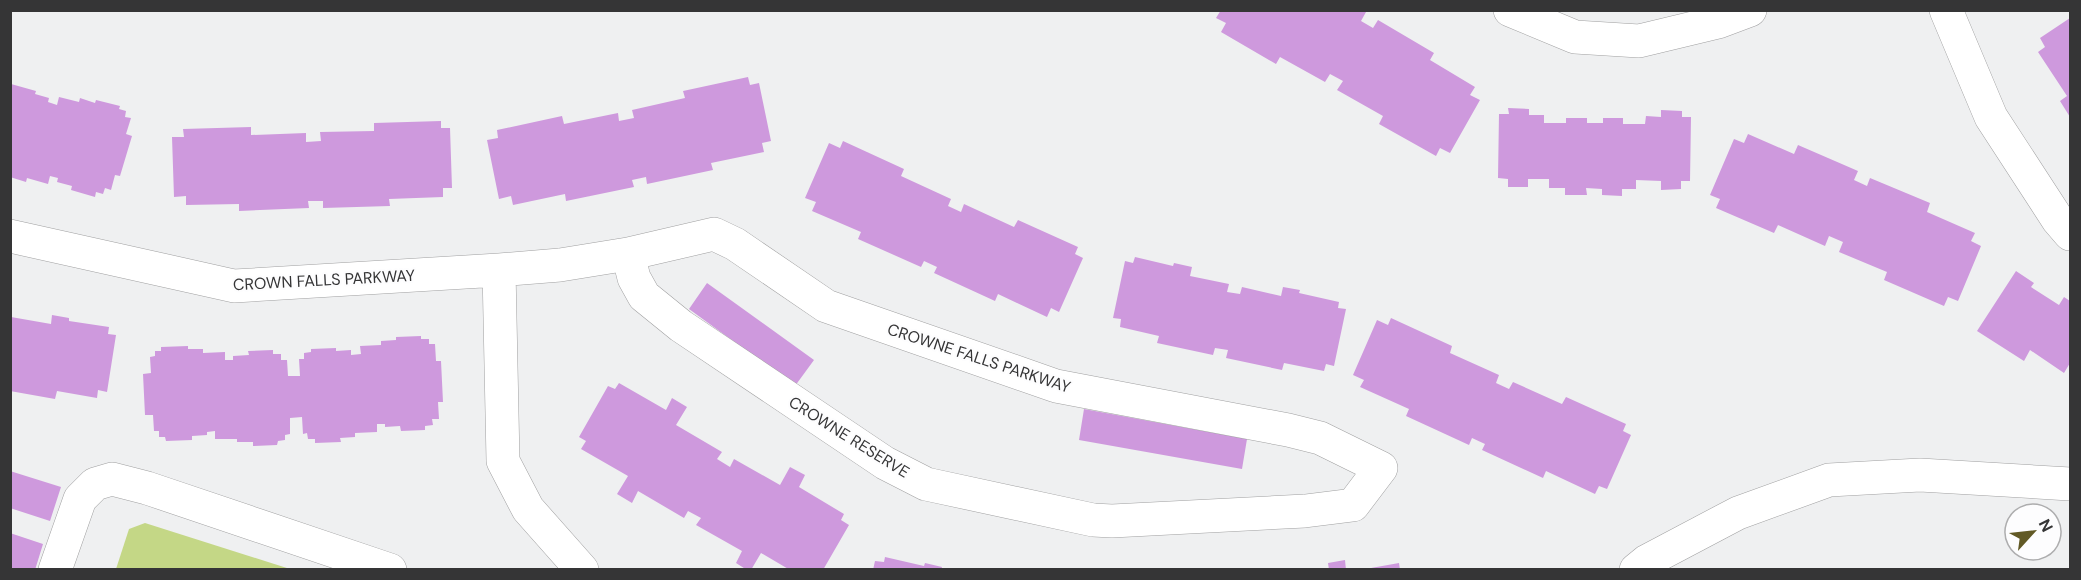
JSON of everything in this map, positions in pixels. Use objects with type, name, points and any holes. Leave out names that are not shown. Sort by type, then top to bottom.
[{"type":"street","points":[[1510,10],[1575,37],[1639,41],[1718,22],[1750,10]]},
{"type":"street","points":[[1947,10],[1991,117],[2058,220],[2070,234]]},
{"type":"street","name":"CROWNE FALLS PARKWAY","points":[[628,254],[714,234],[735,244],[826,306],[1056,386],[1310,435],[1381,468]]},
{"type":"street","name":"CROWN FALLS PARKWAY","points":[[10,236],[234,286],[499,270]]},
{"type":"street","points":[[580,569],[528,509],[503,461],[499,270],[560,265],[628,254]]},
{"type":"street","name":"CROWNE RESERVE","points":[[628,254],[634,278],[644,296],[681,326],[885,464],[926,484],[1092,520],[1112,521],[1305,511],[1353,505],[1381,468]]},
{"type":"street","points":[[1636,570],[1647,561],[1738,513],[1829,480],[1920,475],[2070,484]]},
{"type":"street","points":[[55,570],[80,498],[95,484],[112,479],[147,488],[390,570]]},
{"type":"green space","points":[[145,523],[290,569],[116,569],[129,529]]},
{"type":"building","points":[[1221,10],[1362,10],[1366,12],[1361,21],[1373,28],[1378,20],[1434,53],[1430,60],[1475,87],[1470,95],[1480,100],[1450,153],[1440,148],[1436,156],[1379,124],[1383,116],[1337,90],[1343,81],[1330,74],[1325,82],[1280,57],[1276,64],[1221,32],[1226,23],[1216,18]]},
{"type":"building","points":[[2070,18],[2070,117],[2060,101],[2067,96],[2038,52],[2045,47],[2040,38]]},
{"type":"building","points":[[748,77],[750,85],[759,83],[771,141],[762,143],[764,152],[711,163],[713,170],[647,184],[646,177],[632,180],[634,187],[566,201],[565,194],[513,205],[511,196],[499,199],[487,140],[498,138],[497,130],[562,116],[564,124],[618,113],[619,121],[634,118],[632,110],[685,98],[683,91]]},
{"type":"building","points":[[11,84],[36,91],[35,94],[49,98],[48,102],[57,105],[59,97],[79,102],[80,98],[95,103],[96,100],[120,106],[119,109],[126,111],[125,117],[131,118],[126,134],[132,136],[120,176],[115,175],[111,190],[105,188],[103,194],[96,192],[95,197],[71,190],[72,186],[57,182],[58,178],[50,176],[48,184],[27,178],[26,182],[10,177]]},
{"type":"building","points":[[1508,108],[1529,109],[1529,115],[1544,115],[1544,123],[1566,123],[1566,118],[1587,118],[1587,123],[1603,123],[1603,118],[1623,118],[1623,124],[1645,124],[1646,116],[1661,117],[1661,110],[1682,111],[1682,117],[1691,117],[1690,181],[1681,181],[1681,189],[1661,190],[1661,181],[1636,180],[1636,189],[1622,189],[1622,196],[1602,195],[1602,189],[1586,188],[1587,195],[1565,195],[1565,188],[1549,188],[1549,179],[1528,179],[1528,187],[1508,187],[1508,179],[1498,178],[1499,114],[1509,114]]},
{"type":"building","points":[[441,121],[441,128],[450,128],[452,188],[443,188],[443,197],[389,199],[390,206],[323,208],[323,201],[308,201],[309,208],[239,211],[239,204],[186,205],[186,196],[174,197],[172,137],[184,137],[183,129],[251,127],[251,135],[306,133],[306,142],[321,141],[320,132],[374,131],[374,123]]},
{"type":"building","points":[[1748,134],[1794,154],[1798,145],[1858,171],[1854,180],[1867,186],[1870,178],[1930,203],[1927,212],[1975,233],[1971,241],[1981,246],[1958,301],[1948,297],[1944,306],[1884,280],[1887,272],[1839,252],[1843,242],[1829,236],[1825,246],[1778,225],[1774,233],[1716,208],[1720,199],[1710,195],[1734,139],[1744,143]]},
{"type":"building","points":[[843,141],[904,169],[901,176],[951,199],[948,206],[961,212],[964,204],[1014,227],[1018,220],[1078,247],[1075,254],[1083,258],[1059,312],[1051,308],[1047,317],[998,294],[995,301],[934,273],[937,267],[924,261],[921,267],[858,239],[861,232],[812,211],[816,202],[805,198],[829,143],[840,148]]},
{"type":"building","points":[[1135,257],[1173,266],[1174,263],[1192,267],[1190,276],[1229,284],[1227,292],[1240,294],[1242,287],[1281,296],[1283,287],[1339,302],[1338,308],[1346,309],[1334,366],[1326,364],[1324,371],[1284,363],[1282,370],[1226,358],[1228,350],[1215,348],[1213,355],[1157,343],[1159,336],[1120,327],[1121,319],[1113,318],[1125,261],[1133,263]]},
{"type":"building","points":[[2016,271],[2034,283],[2031,287],[2059,305],[2064,297],[2070,301],[2070,363],[2064,373],[2030,350],[2024,361],[1977,331]]},
{"type":"building","points":[[707,283],[814,360],[795,386],[689,309]]},
{"type":"building","points":[[52,315],[69,318],[69,321],[109,327],[108,334],[116,335],[107,392],[98,390],[97,398],[57,391],[55,399],[10,391],[11,317],[51,324]]},
{"type":"building","points":[[1391,318],[1452,346],[1450,353],[1499,375],[1496,383],[1509,389],[1513,382],[1562,404],[1566,397],[1626,424],[1623,431],[1631,435],[1607,489],[1599,486],[1595,494],[1546,471],[1543,478],[1482,450],[1485,444],[1472,438],[1469,445],[1406,416],[1409,409],[1360,387],[1364,380],[1353,375],[1377,320],[1388,325]]},
{"type":"building","points":[[421,336],[421,339],[429,339],[429,344],[435,344],[436,361],[441,361],[443,402],[438,402],[439,419],[432,419],[433,425],[425,426],[425,430],[401,431],[400,426],[385,427],[385,424],[377,424],[377,432],[355,433],[355,437],[340,438],[341,442],[315,443],[315,439],[308,439],[307,433],[303,434],[302,417],[290,418],[290,434],[285,435],[285,440],[278,441],[277,445],[253,446],[253,442],[237,442],[237,439],[215,439],[215,431],[207,432],[207,435],[192,436],[192,440],[166,441],[165,437],[159,437],[159,431],[154,431],[153,415],[145,415],[143,374],[151,373],[150,357],[155,356],[155,351],[161,351],[161,347],[188,346],[188,349],[203,349],[203,353],[225,352],[225,360],[233,360],[233,356],[249,355],[248,351],[273,350],[273,354],[281,354],[281,360],[287,360],[288,376],[300,376],[299,359],[304,359],[304,353],[311,352],[311,349],[336,348],[336,351],[351,350],[351,355],[361,354],[360,346],[381,345],[381,341],[396,340],[396,337]]},
{"type":"building","points":[[619,383],[666,410],[672,398],[687,407],[676,425],[722,452],[717,459],[730,467],[734,459],[780,485],[790,467],[805,475],[799,487],[844,514],[841,520],[849,525],[823,570],[790,570],[761,553],[751,570],[747,570],[736,563],[742,551],[696,525],[701,518],[688,511],[684,518],[638,491],[632,503],[617,494],[628,476],[581,449],[586,441],[579,437],[608,386],[615,389]]},
{"type":"building","points":[[1084,409],[1247,439],[1242,469],[1079,440]]},
{"type":"building","points":[[10,471],[61,487],[50,521],[10,508]]},
{"type":"building","points":[[10,533],[43,544],[35,570],[10,570]]},
{"type":"building","points":[[885,557],[924,566],[925,563],[942,567],[941,570],[873,570],[875,561],[884,562]]},
{"type":"building","points":[[1345,560],[1346,570],[1329,570],[1328,563]]},
{"type":"building","points":[[1399,563],[1400,570],[1371,570],[1371,568]]}]
